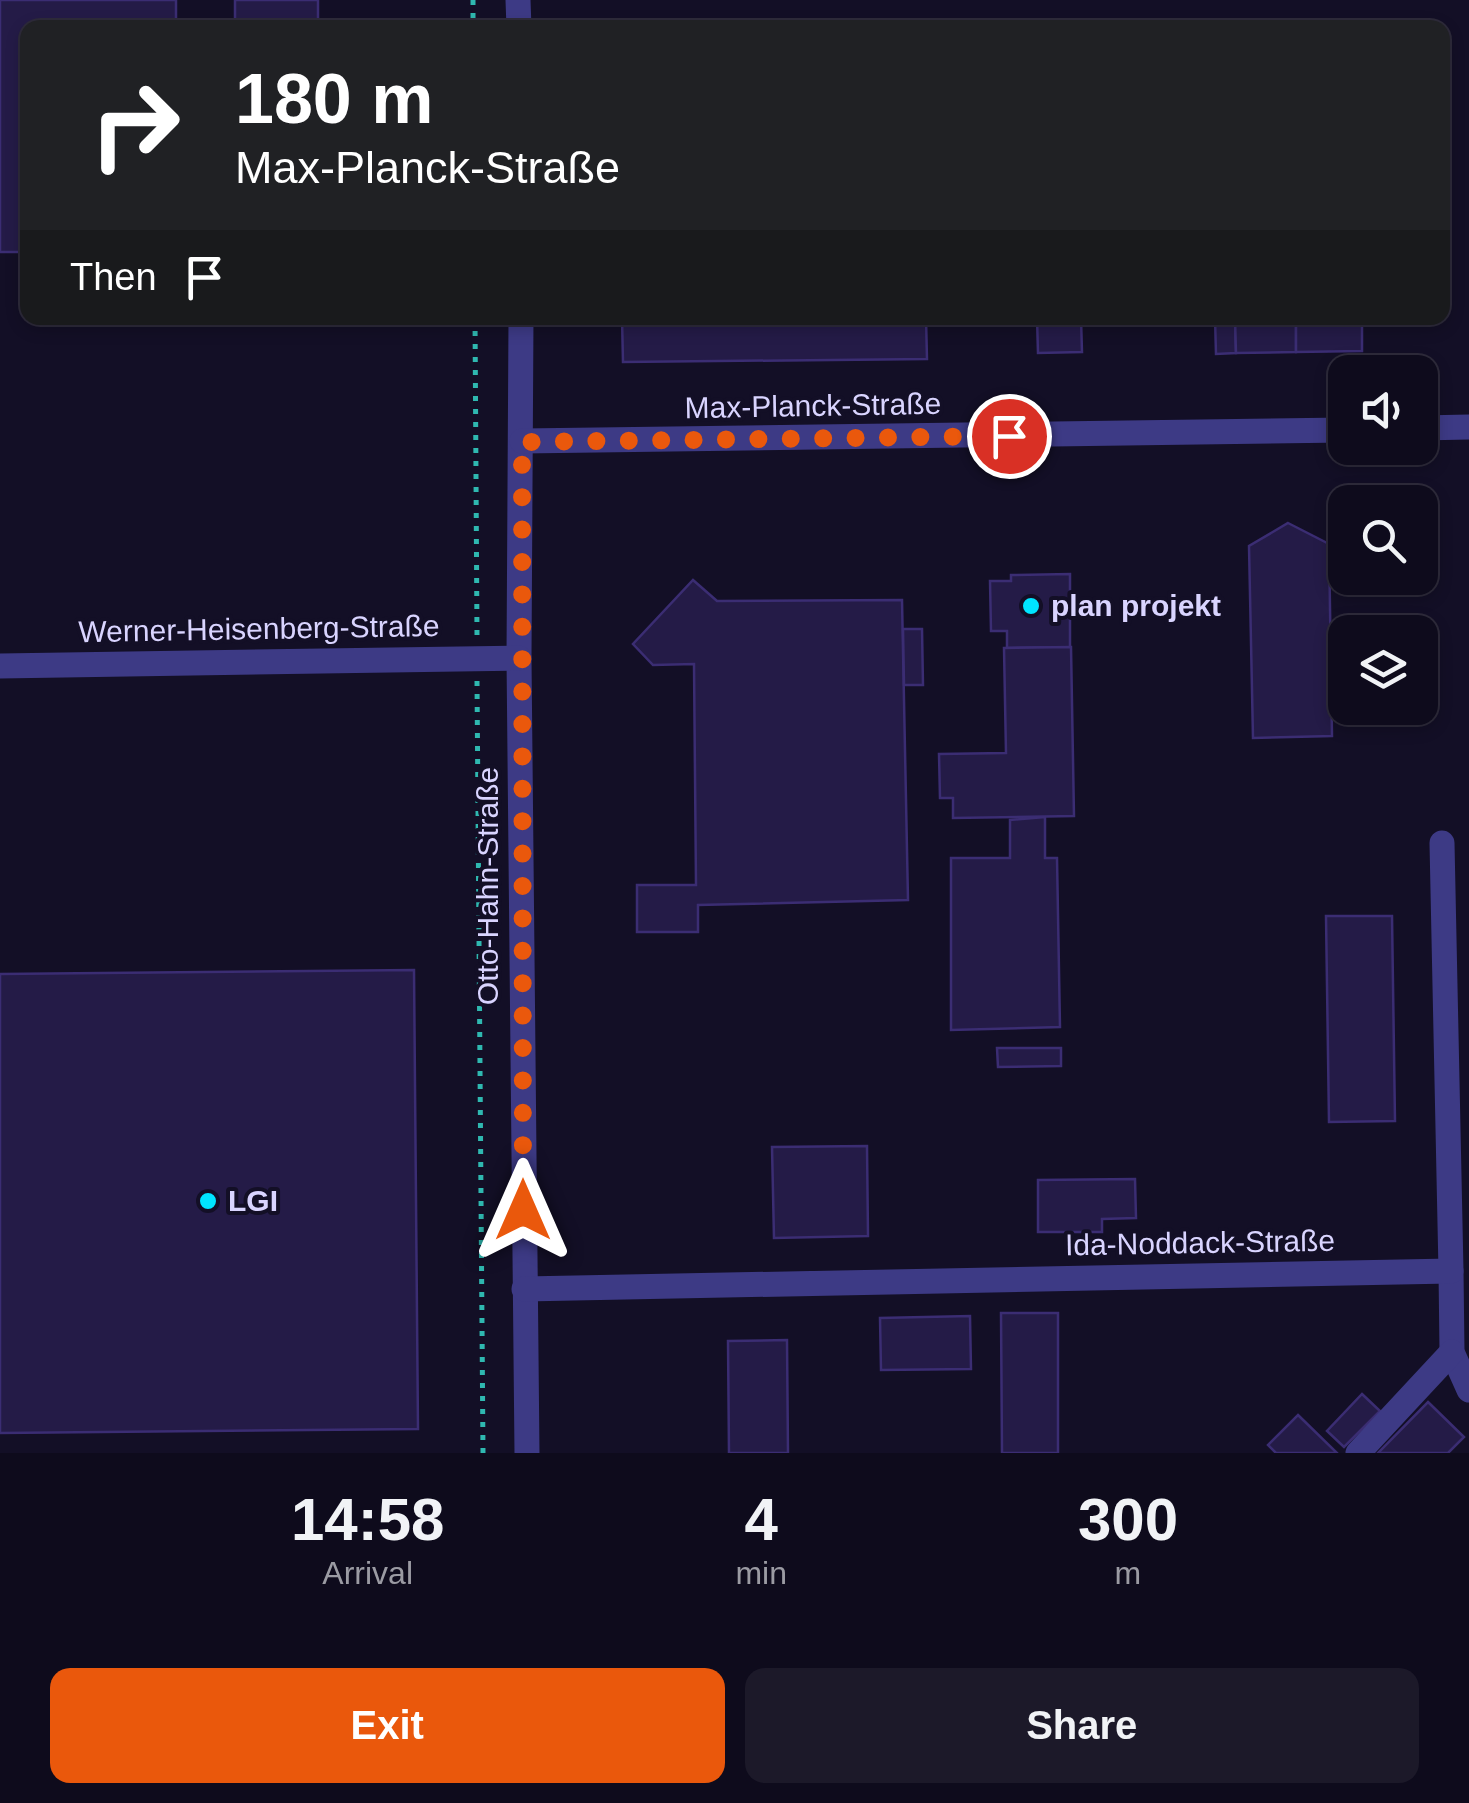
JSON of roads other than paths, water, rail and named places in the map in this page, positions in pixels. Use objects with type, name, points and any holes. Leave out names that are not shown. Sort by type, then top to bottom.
[{"type":"street","name":"Otto-Hahn-Straße","points":[[521,325],[519,658],[527,1453]]},
{"type":"street","points":[[1438,428],[1469,428]]},
{"type":"street","name":"Max-Planck-Straße","points":[[522,442],[1328,430]]},
{"type":"street","name":"Werner-Heisenberg-Straße","points":[[0,666],[519,658]]},
{"type":"street","points":[[1442,843],[1452,1352],[1469,1390]]},
{"type":"street","name":"Ida-Noddack-Straße","points":[[524,1289],[1451,1271]]},
{"type":"street","points":[[1358,1453],[1452,1352]]},
{"type":"place","name":"plan projekt","points":[[1031,606]]},
{"type":"place","name":"LGI","points":[[208,1201]]}]
